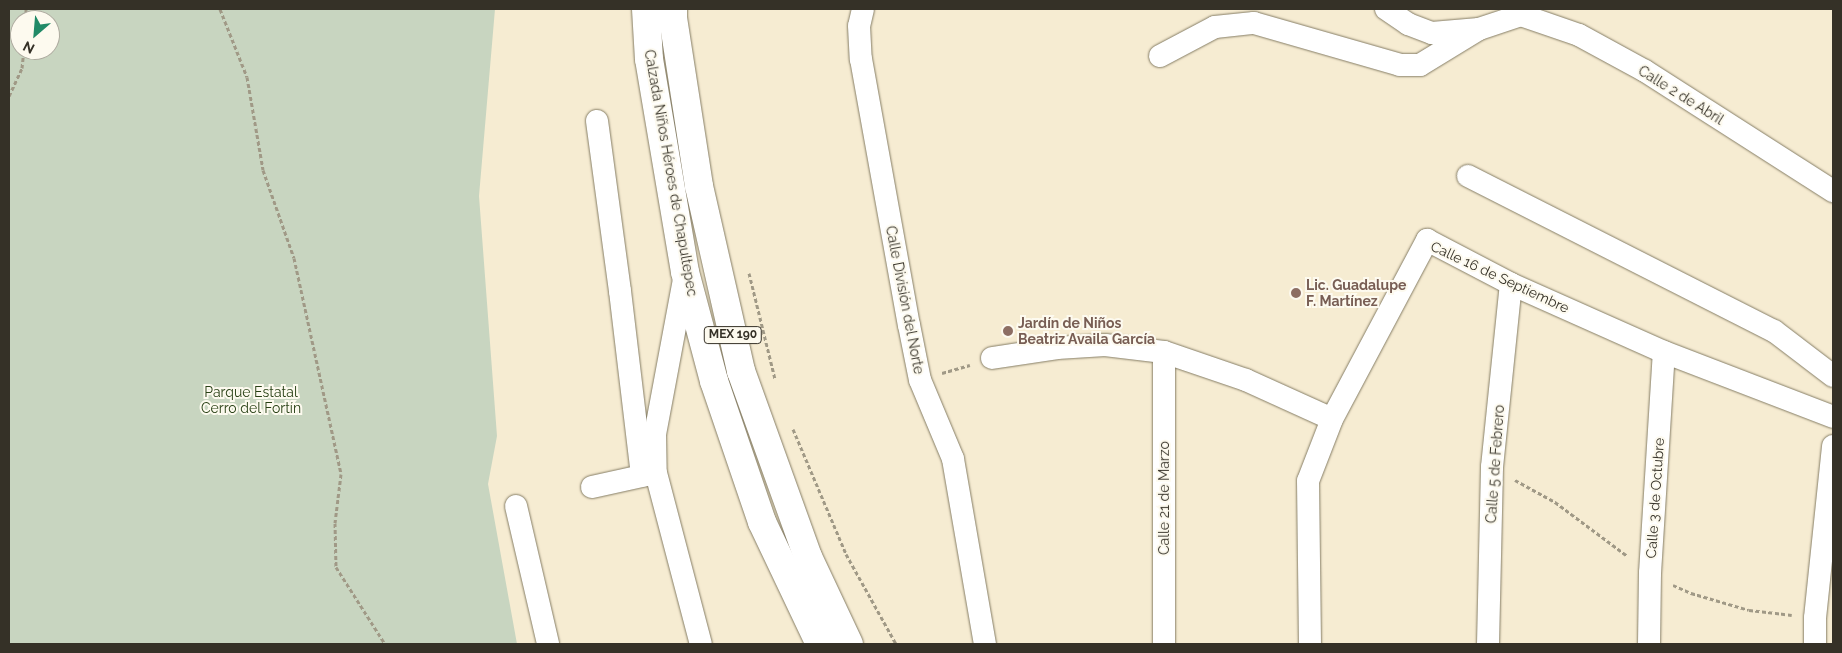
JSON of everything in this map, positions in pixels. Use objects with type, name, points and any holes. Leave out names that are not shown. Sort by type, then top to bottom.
[{"type":"main road","name":"Calzada Niños Héroes de Chapultepec","points":[[646,9],[649,59],[685,272],[714,381],[762,522],[820,644]]},
{"type":"main road","name":"Calzada Niños Héroes de Chapultepec","points":[[673,9],[699,186],[741,371],[808,557],[849,644]]},
{"type":"street","name":"Calle División del Norte","points":[[863,9],[858,26],[861,59],[920,380],[953,459],[985,644]]},
{"type":"street","points":[[1386,9],[1408,24],[1432,33],[1479,29]]},
{"type":"street","points":[[1160,56],[1215,27],[1254,23],[1400,65],[1420,65],[1479,29],[1523,12]]},
{"type":"street","name":"Calle 2 de Abril","points":[[1523,12],[1579,35],[1646,71],[1833,191]]},
{"type":"street","points":[[597,121],[620,291],[649,474],[701,644]]},
{"type":"street","points":[[1468,176],[1774,330],[1833,376]]},
{"type":"street","name":"Calle 16 de Septiembre","points":[[1310,644],[1308,481],[1332,419],[1427,240],[1511,284],[1664,352],[1833,417]]},
{"type":"street","points":[[649,474],[685,272]]},
{"type":"street","name":"Calle 5 de Febrero","points":[[1488,644],[1492,467],[1511,284]]},
{"type":"street","points":[[992,358],[1057,348],[1105,345],[1164,352],[1246,380],[1332,419]]},
{"type":"street","name":"Calle 21 de Marzo","points":[[1164,352],[1164,644]]},
{"type":"street","name":"Calle 3 de Octubre","points":[[1649,644],[1650,573],[1664,352]]},
{"type":"street","points":[[1816,644],[1815,618],[1833,446]]},
{"type":"street","points":[[592,487],[649,474]]},
{"type":"street","points":[[516,506],[548,644]]},
{"type":"path","points":[[220,9],[247,78],[263,170],[294,258],[341,474],[336,523],[336,567],[385,644]]},
{"type":"path","points":[[9,96],[22,68],[23,60]]},
{"type":"path","points":[[749,271],[777,386]]},
{"type":"path","points":[[920,380],[992,358]]},
{"type":"path","points":[[790,422],[846,554],[896,644]]},
{"type":"path","points":[[1492,467],[1555,502],[1650,573],[1691,593],[1749,610],[1815,618]]},
{"type":"green space","name":"Parque Estatal Cerro del Fortín","points":[[9,9],[495,9],[479,196],[497,436],[488,484],[517,644],[9,644]]},
{"type":"place","name":"Lic. Guadalupe F. Martínez","points":[[1296,293]]},
{"type":"place","name":"Jardín de Niños Beatriz Availa García","points":[[1008,331]]}]
